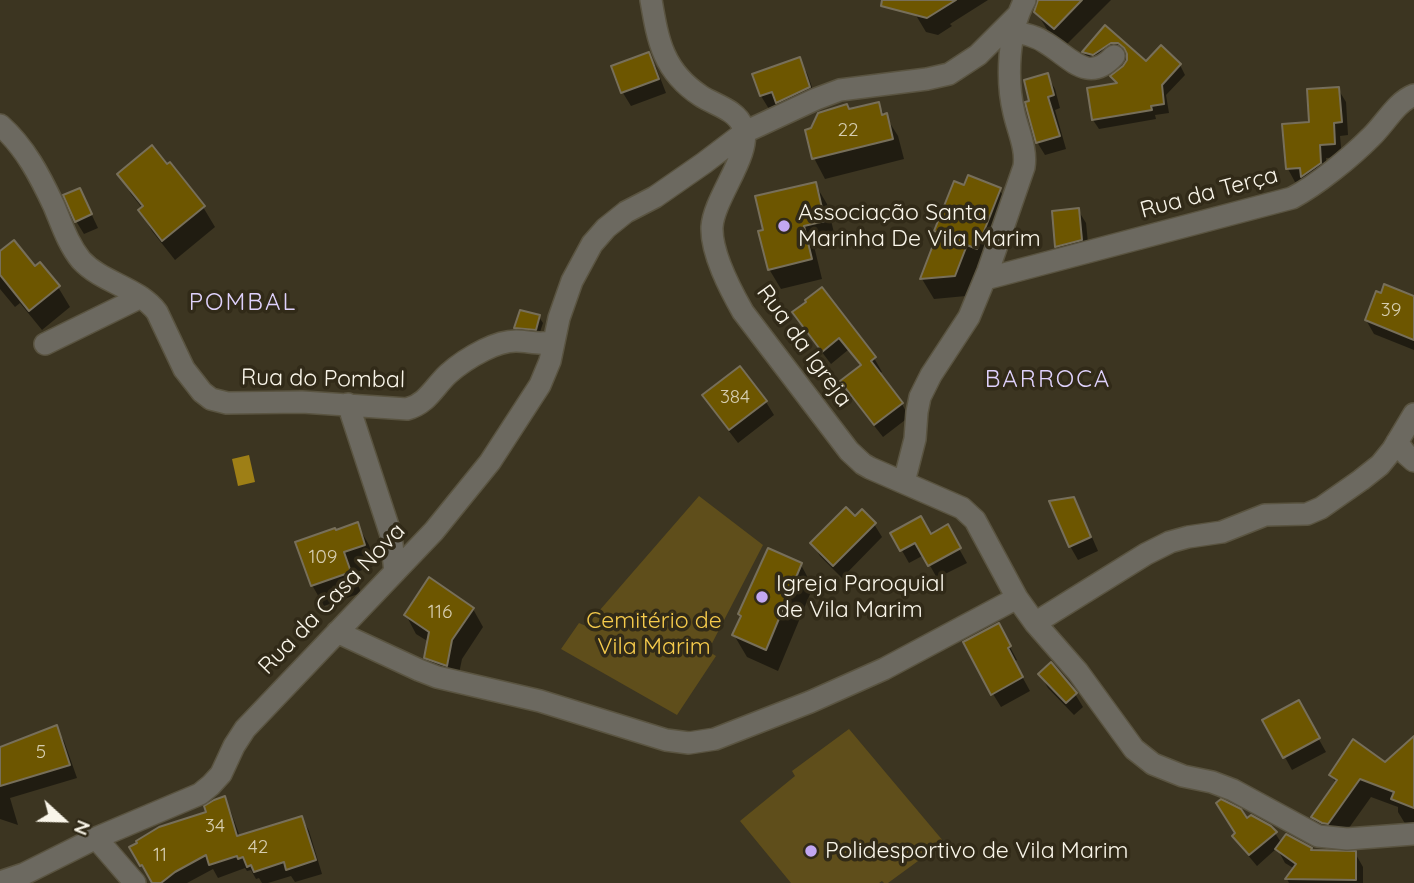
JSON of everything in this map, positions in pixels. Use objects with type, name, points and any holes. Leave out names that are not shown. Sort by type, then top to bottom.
[{"type":"street","points":[[651,0],[661,46],[670,66],[691,89],[737,117],[745,132]]},
{"type":"street","points":[[554,341],[565,299],[585,255],[599,235],[626,212],[682,179],[745,132],[816,99],[840,90],[949,74],[971,61],[1019,16]]},
{"type":"street","points":[[1019,16],[1044,41],[1077,64],[1090,69],[1101,67],[1114,56]]},
{"type":"street","points":[[904,482],[915,439],[920,397],[931,375],[964,326],[985,279],[1023,174],[1025,161],[1010,90],[1011,59],[1019,16]]},
{"type":"street","name":"Rua da Terça","points":[[985,279],[1292,198],[1369,140],[1403,101],[1414,95]]},
{"type":"street","name":"Rua do Pombal","points":[[0,125],[30,160],[76,253],[94,271],[153,306],[184,369],[211,399],[228,403],[302,401],[413,408],[423,402],[453,370],[492,346],[508,342],[539,344],[554,341]]},
{"type":"street","name":"Rua da Igreja","points":[[745,132],[744,145],[717,206],[712,230],[718,258],[743,312],[849,451],[870,468],[970,513],[1017,598],[1035,623],[1078,672],[1134,749],[1153,764],[1183,776],[1222,785],[1318,836],[1347,839],[1414,834]]},
{"type":"street","points":[[45,344],[141,297]]},
{"type":"street","name":"Rua da Casa Nova","points":[[0,882],[32,870],[96,838],[205,790],[221,774],[245,729],[457,505],[490,462],[540,386],[550,361],[554,341]]},
{"type":"street","points":[[348,404],[391,535],[395,572]]},
{"type":"street","points":[[1035,623],[1170,542],[1222,532],[1265,515],[1314,512],[1371,473],[1387,457],[1414,414]]},
{"type":"street","points":[[1397,442],[1414,461]]},
{"type":"street","points":[[337,632],[438,677],[529,698],[674,742],[689,743],[715,739],[857,682],[1017,598]]},
{"type":"street","points":[[96,838],[135,883]]},
{"type":"green space","name":"Cemitério de Vila Marim","points":[[699,496],[763,545],[708,651],[716,656],[677,715],[561,649],[579,623],[586,626]]},
{"type":"green space","points":[[849,729],[944,842],[888,883],[791,883],[740,821],[795,776],[792,771]]},
{"type":"shaded area","points":[[249,455],[255,482],[238,486],[232,459]]},
{"type":"building","points":[[882,0],[956,0],[927,18],[881,6]]},
{"type":"building","points":[[1038,0],[1082,0],[1054,29],[1034,12]]},
{"type":"building","points":[[1105,25],[1146,61],[1161,45],[1181,64],[1162,85],[1164,104],[1151,106],[1152,110],[1092,120],[1087,88],[1117,83],[1110,76],[1127,60],[1124,48],[1118,43],[1111,43],[1093,55],[1082,52]]},
{"type":"building","points":[[649,52],[659,79],[621,93],[611,66]]},
{"type":"building","points":[[800,57],[810,87],[776,103],[772,92],[760,96],[752,74]]},
{"type":"building","points":[[1048,73],[1054,95],[1048,97],[1060,136],[1036,143],[1025,102],[1029,101],[1024,80]]},
{"type":"building","points":[[1339,87],[1342,122],[1334,123],[1335,144],[1320,145],[1321,163],[1301,177],[1300,168],[1286,169],[1282,124],[1309,122],[1307,89]]},
{"type":"building","points":[[879,102],[882,115],[887,113],[893,139],[812,159],[805,130],[811,128],[818,113],[847,104],[849,109]]},
{"type":"building","points":[[152,145],[167,164],[170,162],[205,206],[162,241],[138,210],[143,206],[117,174]]},
{"type":"building","points":[[968,175],[1001,188],[977,249],[967,245],[955,276],[920,279],[938,232],[934,231],[954,181],[964,185]]},
{"type":"building","points":[[816,182],[825,221],[804,226],[812,259],[768,270],[758,231],[763,230],[755,196]]},
{"type":"building","points":[[80,188],[92,214],[75,222],[63,195]]},
{"type":"building","points":[[1079,208],[1082,240],[1055,247],[1052,211]]},
{"type":"building","points":[[14,240],[35,266],[40,262],[60,286],[29,311],[0,275],[0,251]]},
{"type":"building","points":[[1384,284],[1414,296],[1414,340],[1365,320],[1376,291],[1381,293]]},
{"type":"building","points":[[822,287],[876,357],[871,361],[903,403],[874,425],[840,381],[861,365],[839,338],[822,352],[792,312]]},
{"type":"building","points":[[520,310],[540,315],[536,330],[514,328]]},
{"type":"building","points":[[740,366],[767,401],[729,430],[702,395]]},
{"type":"building","points":[[1074,497],[1091,537],[1069,547],[1049,501]]},
{"type":"building","points":[[846,507],[855,516],[862,509],[876,523],[833,566],[810,543]]},
{"type":"building","points":[[921,516],[931,534],[948,524],[961,548],[928,566],[915,543],[900,551],[890,533]]},
{"type":"building","points":[[358,522],[365,545],[344,552],[351,572],[311,586],[295,542]]},
{"type":"building","points":[[768,548],[802,563],[766,650],[732,635],[741,616],[738,614]]},
{"type":"building","points":[[429,577],[474,608],[452,640],[447,666],[424,658],[429,632],[404,615]]},
{"type":"building","points":[[999,623],[1023,677],[991,695],[963,642]]},
{"type":"building","points":[[1051,662],[1077,693],[1066,703],[1038,674]]},
{"type":"building","points":[[1299,700],[1320,738],[1283,758],[1262,720]]},
{"type":"building","points":[[57,725],[70,765],[0,786],[0,747]]},
{"type":"building","points":[[1414,736],[1414,808],[1391,799],[1394,792],[1360,779],[1328,824],[1311,817],[1337,780],[1329,775],[1353,739],[1385,762]]},
{"type":"building","points":[[225,796],[237,836],[302,816],[316,860],[286,870],[284,862],[254,872],[251,865],[247,867],[243,857],[238,859],[237,856],[209,865],[206,855],[161,883],[152,883],[129,847],[159,827],[206,812],[204,806]]},
{"type":"building","points":[[1221,799],[1241,809],[1247,818],[1251,815],[1277,832],[1249,855],[1232,836],[1235,833],[1216,803]]},
{"type":"building","points":[[1286,834],[1312,848],[1311,850],[1356,851],[1356,880],[1285,879],[1296,864],[1275,849]]},
{"type":"place","name":"Associação Santa Marinha De Vila Marim","points":[[784,226]]},
{"type":"place","name":"Igreja Paroquial de Vila Marim","points":[[762,597]]},
{"type":"place","name":"Polidesportivo de Vila Marim","points":[[811,851]]},
{"type":"district","name":"POMBAL","points":[[243,303]]},
{"type":"district","name":"BARROCA","points":[[1048,380]]}]
